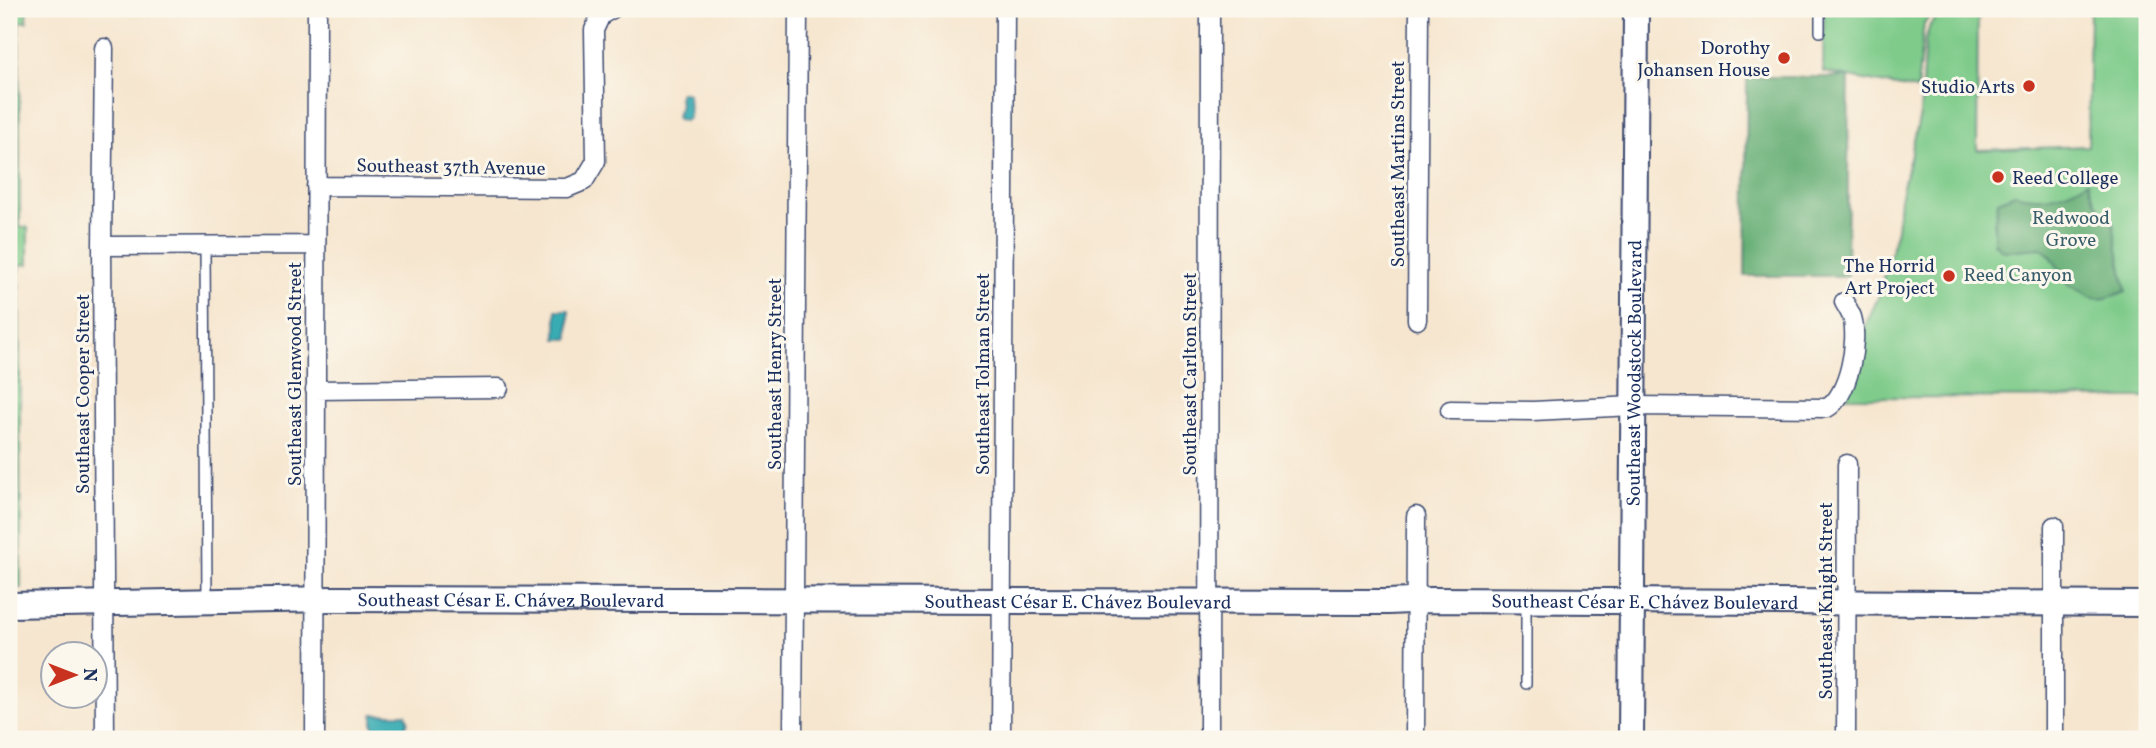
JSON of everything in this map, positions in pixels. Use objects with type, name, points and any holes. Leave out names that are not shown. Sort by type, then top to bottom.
[{"type":"street","name":"Southeast Glenwood Street","points":[[315,739],[317,9]]},
{"type":"street","name":"Southeast Henry Street","points":[[793,739],[798,9]]},
{"type":"street","name":"Southeast Tolman Street","points":[[1000,739],[1005,9]]},
{"type":"street","name":"Southeast Carlton Street","points":[[1209,739],[1210,9]]},
{"type":"street","name":"Southeast Martins Street","points":[[1417,320],[1419,9]]},
{"type":"street","name":"Southeast Woodstock Boulevard","points":[[1631,739],[1636,9]]},
{"type":"street","name":"Southeast 37th Avenue","points":[[316,186],[567,188],[584,181],[596,161],[594,30],[606,12]]},
{"type":"street","name":"Southeast Cooper Street","points":[[104,48],[104,739]]},
{"type":"street","points":[[102,246],[315,244]]},
{"type":"street","points":[[1450,410],[1533,411],[1633,406],[1828,408],[1836,404],[1845,386],[1851,362],[1853,319],[1844,302]]},
{"type":"street","points":[[315,390],[499,388]]},
{"type":"street","name":"Southeast Knight Street","points":[[1846,739],[1847,464]]},
{"type":"street","points":[[1415,739],[1416,516]]},
{"type":"street","points":[[2054,526],[2054,739]]},
{"type":"street","name":"Southeast César E. Chávez Boulevard","points":[[9,605],[315,599],[2147,604]]},
{"type":"lane","points":[[1820,9],[1820,32]]},
{"type":"lane","points":[[205,245],[206,600]]},
{"type":"lane","points":[[1526,601],[1526,684]]},
{"type":"green space","points":[[9,9],[27,9],[27,22],[19,22],[20,227],[28,228],[28,264],[19,265],[21,588],[9,588]]},
{"type":"green space","points":[[1824,9],[1937,9],[1924,23],[1917,90],[1823,72]]},
{"type":"green space","name":"Reed Canyon","points":[[1943,9],[1978,9],[1977,150],[2088,146],[2090,9],[2147,9],[2147,398],[1847,397],[1857,343],[1878,298],[1897,229],[1900,199],[1920,115],[1925,41],[1930,25]]},
{"type":"green space","points":[[1747,77],[1849,77],[1847,276],[1745,276]]},
{"type":"green space","name":"Redwood Grove","points":[[2088,181],[2096,203],[2112,219],[2126,291],[2104,298],[2090,297],[2069,286],[2051,256],[2041,248],[2003,251],[1994,243],[1998,201],[2015,194],[2053,196]]},
{"type":"water","points":[[682,92],[688,94],[689,117],[685,121],[676,117],[680,106],[679,95]]},
{"type":"water","points":[[556,310],[569,310],[569,339],[556,339]]},
{"type":"water","points":[[373,714],[406,714],[408,721],[405,729],[373,729]]},
{"type":"place","name":"Dorothy Johansen House","points":[[1784,58]]},
{"type":"place","name":"Studio Arts","points":[[2029,86]]},
{"type":"place","name":"Reed College","points":[[1998,177]]},
{"type":"place","name":"The Horrid Art Project","points":[[1949,276]]}]
